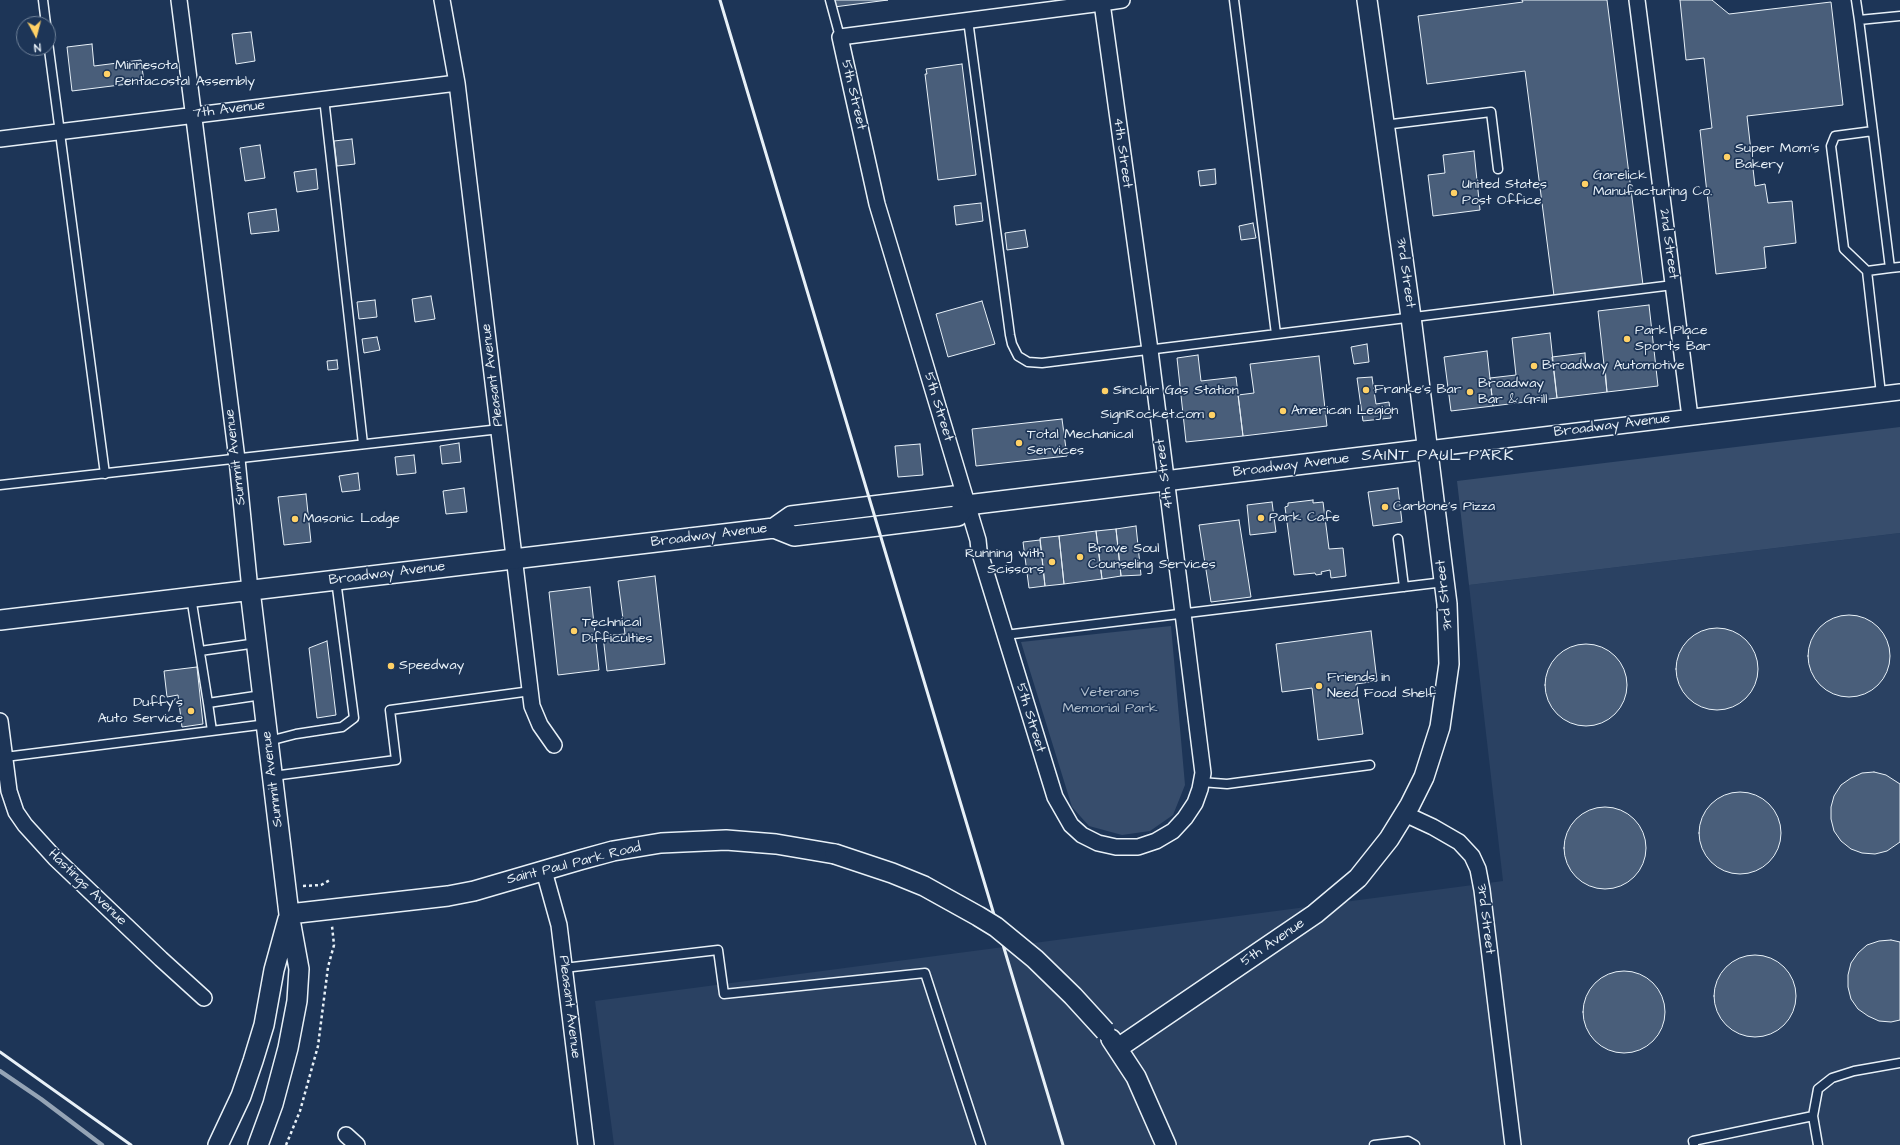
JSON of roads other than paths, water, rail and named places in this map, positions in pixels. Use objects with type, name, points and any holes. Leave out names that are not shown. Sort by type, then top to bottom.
[{"type":"street","name":"Summit Avenue","points":[[179,0],[237,459],[250,590],[289,914],[299,969],[297,1001],[280,1080],[274,1104],[258,1145]]},
{"type":"street","name":"Pleasant Avenue","points":[[442,0],[451,43],[457,83],[531,692],[536,718],[554,745]]},
{"type":"street","points":[[840,37],[1101,1],[1122,0]]},
{"type":"street","name":"3rd Street","points":[[1367,0],[1411,317],[1448,611],[1449,657],[1444,707],[1436,743],[1424,777],[1405,814],[1433,827],[1459,842],[1472,856],[1478,869],[1482,890],[1513,1145]]},
{"type":"street","name":"2nd Street","points":[[1637,0],[1690,417]]},
{"type":"street","name":"4th Street","points":[[1101,1],[1150,350],[1203,773],[1195,803],[1185,818],[1173,831],[1156,841],[1138,847]]},
{"type":"street","name":"5th Street","points":[[840,37],[877,204],[967,505],[979,550],[1055,797],[1062,812],[1071,825],[1082,835],[1098,843],[1116,847],[1138,847]]},
{"type":"street","name":"7th Avenue","points":[[0,139],[193,114],[457,83]]},
{"type":"street","name":"Broadway Avenue","points":[[0,620],[774,528],[791,516],[954,496],[967,505],[1900,392]]},
{"type":"street","name":"Hastings Avenue","points":[[0,721],[12,799],[16,812],[24,825],[55,858],[204,998]]},
{"type":"street","name":"5th Avenue","points":[[1118,1048],[1334,901],[1368,867],[1405,814]]},
{"type":"street","name":"Saint Paul Park Road","points":[[289,914],[448,896],[474,891],[613,851],[683,841],[726,840],[776,844],[835,854],[892,873],[924,886],[978,916],[1014,942],[1055,977],[1106,1031],[1118,1048],[1148,1102],[1166,1145]]},
{"type":"street","name":"Pleasant Avenue","points":[[544,871],[557,914],[586,1145]]},
{"type":"street","name":"Summit Avenue","points":[[218,1145],[243,1089],[260,1041],[274,970],[289,914]]},
{"type":"street","points":[[346,1135],[357,1145]]},
{"type":"lane","points":[[43,0],[45,16]]},
{"type":"lane","points":[[830,0],[840,37]]},
{"type":"lane","points":[[1234,0],[1276,334]]},
{"type":"lane","points":[[1856,0],[1890,268]]},
{"type":"lane","points":[[1858,20],[1900,16]]},
{"type":"lane","points":[[968,20],[1010,335],[1015,350],[1022,360],[1042,363],[1673,285]]},
{"type":"lane","points":[[50,56],[105,474]]},
{"type":"lane","points":[[324,98],[363,444]]},
{"type":"lane","points":[[1384,125],[1491,112],[1498,169]]},
{"type":"lane","points":[[1872,131],[1835,136],[1831,146],[1844,249],[1867,271],[1881,394]]},
{"type":"lane","points":[[1867,271],[1900,267]]},
{"type":"lane","points":[[0,484],[105,474],[500,429]]},
{"type":"lane","points":[[1398,539],[1404,587]]},
{"type":"lane","points":[[5,757],[212,731],[296,734],[342,727],[354,718],[336,580]]},
{"type":"lane","points":[[1005,634],[1444,582]]},
{"type":"lane","points":[[191,597],[212,731]]},
{"type":"lane","points":[[200,651],[257,643]]},
{"type":"lane","points":[[273,776],[396,760],[390,710],[531,692]]},
{"type":"lane","points":[[208,703],[263,695]]},
{"type":"lane","points":[[1201,782],[1227,784],[1370,765]]},
{"type":"lane","points":[[564,968],[718,950],[724,994],[925,973],[981,1145]]},
{"type":"lane","points":[[1818,1145],[1813,1116],[1818,1089],[1832,1078],[1854,1071],[1900,1063]]},
{"type":"lane","points":[[1694,1145],[1693,1141],[1813,1116]]},
{"type":"lane","points":[[1374,1145],[1408,1141],[1415,1145]]},
{"type":"waterway","points":[[0,1071],[41,1099],[102,1145]]},
{"type":"railway","points":[[720,0],[1063,1145]]},
{"type":"railway","points":[[0,1052],[131,1145]]},
{"type":"place","name":"Minnesota Pentacostal Assembly","points":[[107,74]]},
{"type":"place","name":"Super Mom's Bakery","points":[[1727,157]]},
{"type":"place","name":"Garelick Manufacturing Co.","points":[[1585,184]]},
{"type":"place","name":"United States Post Office","points":[[1454,193]]},
{"type":"place","name":"Park Place Sports Bar","points":[[1627,339]]},
{"type":"place","name":"Broadway Automotive","points":[[1534,366]]},
{"type":"place","name":"Franke's Bar","points":[[1366,390]]},
{"type":"place","name":"Sinclair Gas Station","points":[[1105,391]]},
{"type":"place","name":"Broadway Bar & Grill","points":[[1470,392]]},
{"type":"place","name":"American Legion","points":[[1283,411]]},
{"type":"place","name":"SignRocket.com","points":[[1212,415]]},
{"type":"place","name":"Total Mechanical Services","points":[[1019,443]]},
{"type":"place","name":"Carbone's Pizza","points":[[1385,507]]},
{"type":"place","name":"Park Cafe","points":[[1261,518]]},
{"type":"place","name":"Masonic Lodge","points":[[295,519]]},
{"type":"place","name":"Brave Soul Counseling Services","points":[[1080,557]]},
{"type":"place","name":"Running with Scissors","points":[[1052,562]]},
{"type":"place","name":"Technical Difficulties","points":[[574,631]]},
{"type":"place","name":"Speedway","points":[[391,666]]},
{"type":"place","name":"Friends in Need Food Shelf","points":[[1319,686]]},
{"type":"place","name":"Duffy's Auto Service","points":[[191,711]]},
{"type":"district","name":"SAINT PAUL PARK","points":[[1438,457]]},
{"type":"park label","name":"Veterans Memorial Park","points":[[1110,702]]}]
